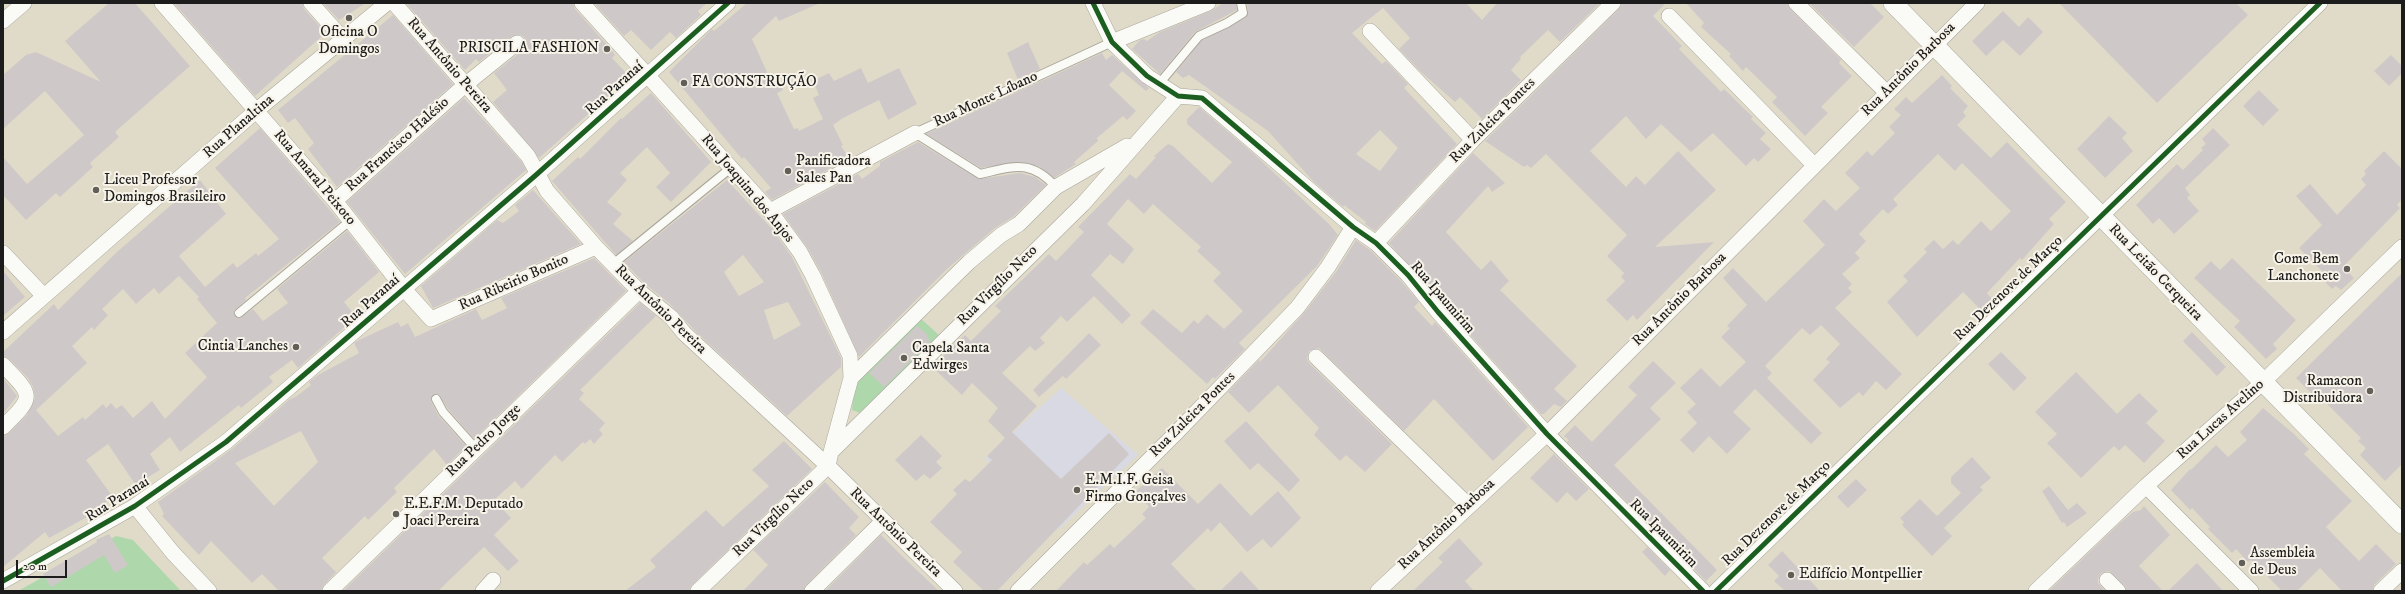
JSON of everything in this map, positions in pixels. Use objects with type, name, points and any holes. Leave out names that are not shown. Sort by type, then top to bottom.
[{"type":"street","points":[[3,22],[24,3]]},
{"type":"street","name":"Rua Amaral Peixoto","points":[[162,3],[335,201],[404,289],[432,319]]},
{"type":"street","points":[[311,3],[344,40]]},
{"type":"street","name":"Rua Planaltina","points":[[3,332],[257,110],[344,40],[387,3]]},
{"type":"street","name":"Rua Antônio Pereira","points":[[394,3],[528,156],[536,174],[547,191],[596,247],[638,291],[671,317],[684,333],[830,459],[883,521],[955,591]]},
{"type":"street","name":"Rua Joaquim dos Anjos","points":[[582,3],[770,211],[800,252],[813,276],[850,356],[851,378],[830,459]]},
{"type":"street","name":"Rua Paranaí","points":[[3,581],[135,506],[226,442],[536,174],[728,3]]},
{"type":"street","name":"Rua Ipaumirim","points":[[1093,3],[1112,42],[1158,85],[1178,96],[1202,98],[1353,227],[1376,243],[1408,275],[1438,312],[1546,434],[1703,591]]},
{"type":"street","name":"Rua Monte Líbano","points":[[1112,42],[1208,3]]},
{"type":"street","name":"Rua Zuleica Pontes","points":[[1376,243],[1473,140],[1613,3]]},
{"type":"street","points":[[1796,3],[1887,93]]},
{"type":"street","name":"Rua Leitão Cerqueira","points":[[1893,3],[2262,383],[2402,524]]},
{"type":"street","name":"Rua Antônio Barbosa","points":[[1378,591],[1468,505],[1546,434],[1977,3]]},
{"type":"street","name":"Rua Dezenove de Março","points":[[1716,591],[2320,3]]},
{"type":"street","points":[[1668,16],[1814,165]]},
{"type":"street","points":[[1370,31],[1473,140]]},
{"type":"street","name":"Rua Francisco Halésio","points":[[335,201],[465,85],[517,43]]},
{"type":"street","name":"Rua Virgílio Neto","points":[[698,591],[1083,204],[1178,96]]},
{"type":"street","name":"Rua Monte Líbano","points":[[770,211],[915,133]]},
{"type":"street","points":[[851,378],[969,262],[1001,235],[1019,224],[1056,187],[1138,140]]},
{"type":"street","name":"Rua Zuleica Pontes","points":[[1018,591],[1178,431],[1297,308],[1328,267],[1353,227]]},
{"type":"street","name":"Rua Ribeirio Bonito","points":[[432,319],[596,247]]},
{"type":"street","name":"Rua Lucas Avelino","points":[[2036,591],[2146,486],[2262,383],[2402,247]]},
{"type":"street","points":[[3,253],[44,296]]},
{"type":"street","name":"Rua Pedro Jorge","points":[[330,591],[638,291]]},
{"type":"street","points":[[1316,357],[1468,505]]},
{"type":"street","points":[[3,365],[23,386],[27,394],[24,406],[3,427]]},
{"type":"street","points":[[2146,486],[2251,591]]},
{"type":"street","points":[[135,506],[173,553],[209,591]]},
{"type":"street","points":[[812,591],[883,521]]},
{"type":"street","points":[[2381,591],[2402,571]]},
{"type":"street","points":[[483,591],[494,580]]},
{"type":"street","points":[[2107,580],[2118,591]]},
{"type":"lane","points":[[1158,85],[1198,36],[1227,23],[1242,13],[1241,3]]},
{"type":"lane","name":"Rua Monte Líbano","points":[[915,133],[1112,42]]},
{"type":"lane","points":[[915,133],[980,174],[998,168],[1024,166],[1051,181],[1056,187]]},
{"type":"lane","points":[[613,264],[732,168]]},
{"type":"lane","points":[[239,313],[350,220]]},
{"type":"lane","points":[[436,400],[443,412],[476,449]]},
{"type":"shaded area","points":[[1061,388],[1138,455],[1059,529],[985,458]]},
{"type":"green space","points":[[919,317],[939,335],[860,413],[852,410],[855,378]]},
{"type":"green space","points":[[116,536],[133,540],[181,591],[18,591]]},
{"type":"building","points":[[109,3],[135,3],[190,66],[115,132],[119,137],[90,163],[93,167],[60,197],[56,193],[26,220],[3,195],[3,157],[27,184],[84,135],[45,91],[3,129],[3,75],[26,55],[36,52],[101,82],[65,41]]},
{"type":"building","points":[[174,3],[302,3],[304,9],[324,31],[321,33],[323,35],[255,96]]},
{"type":"building","points":[[323,3],[366,3],[339,20]]},
{"type":"building","points":[[406,3],[573,3],[575,9],[615,55],[612,58],[630,77],[539,158],[493,102],[507,90],[494,73],[523,50],[526,42],[524,37],[520,35],[512,36],[479,62],[476,59],[465,70]]},
{"type":"building","points":[[594,3],[707,3],[698,11],[701,15],[676,38],[670,32],[651,50],[631,30],[624,36]]},
{"type":"building","points":[[747,3],[820,3],[779,21],[776,16],[752,39],[771,81],[778,78],[783,90],[777,93],[794,129],[798,128],[799,131],[823,119],[813,98],[819,95],[813,81],[829,73],[834,81],[861,68],[868,83],[899,68],[917,104],[888,120],[879,100],[843,118],[833,125],[843,145],[841,146],[849,158],[772,200],[765,192],[771,188],[744,157],[742,159],[669,72],[712,29],[714,31]]},
{"type":"building","points":[[1223,3],[1236,3],[1237,10],[1195,32],[1160,74],[1132,49],[1140,40],[1144,39],[1147,41],[1160,32],[1211,11]]},
{"type":"building","points":[[1247,3],[1466,3],[1482,20],[1497,3],[1600,3],[1560,42],[1548,30],[1520,57],[1521,59],[1511,70],[1521,80],[1482,119],[1460,97],[1455,102],[1421,72],[1399,49],[1410,38],[1383,8],[1352,33],[1382,64],[1386,61],[1408,84],[1404,88],[1457,144],[1375,231],[1344,205],[1343,207],[1313,181],[1268,131],[1189,75],[1183,78],[1176,72],[1202,40],[1246,17],[1248,12]],"holes":[[[1380,130],[1398,148],[1380,171],[1356,154]]]},
{"type":"building","points":[[1622,3],[1666,3],[1653,16],[1682,46],[1679,49],[1721,92],[1724,89],[1753,117],[1751,119],[1766,133],[1760,139],[1771,149],[1758,162],[1754,158],[1746,166],[1713,133],[1691,152],[1661,124],[1646,139],[1626,116],[1590,151],[1626,187],[1636,176],[1645,185],[1678,151],[1716,190],[1655,247],[1714,242],[1637,320],[1633,315],[1627,321],[1606,300],[1625,281],[1621,277],[1624,273],[1607,256],[1627,235],[1546,154],[1531,168],[1527,165],[1524,167],[1485,141],[1619,9]]},
{"type":"building","points":[[1686,3],[1787,3],[1790,9],[1841,60],[1839,63],[1852,76],[1821,107],[1828,113],[1805,136],[1772,102],[1777,97],[1746,67],[1743,71],[1729,56],[1731,54],[1701,27],[1704,23]]},
{"type":"building","points":[[1809,3],[1870,3],[1884,17],[1854,47]]},
{"type":"building","points":[[2059,3],[2236,3],[2248,15],[2157,103]]},
{"type":"building","points":[[2003,11],[2019,27],[2028,17],[2043,32],[2020,56],[2003,40],[1986,56],[1972,41]]},
{"type":"building","points":[[393,15],[453,84],[337,187],[308,149],[314,143],[295,118],[288,123],[278,110]]},
{"type":"building","points":[[1028,42],[1040,69],[1018,80],[1007,53]]},
{"type":"building","points":[[1102,53],[1106,60],[1112,55],[1149,88],[1146,91],[1122,71],[1109,85],[1136,111],[1127,120],[1123,116],[1097,138],[1098,141],[1074,162],[1076,164],[1054,178],[1040,167],[1021,162],[981,168],[926,134]]},
{"type":"building","points":[[2391,55],[2402,66],[2402,73],[2389,86],[2374,71]]},
{"type":"building","points":[[1942,75],[1952,86],[1950,88],[1968,106],[1963,112],[1966,116],[1957,125],[1991,158],[2007,142],[2066,202],[2049,219],[2054,224],[2022,260],[2020,258],[1987,293],[1992,299],[1981,310],[1963,292],[1917,337],[1887,302],[1908,281],[1903,276],[1927,252],[1924,249],[1934,240],[1943,249],[1953,240],[1958,245],[1981,221],[1991,231],[2011,211],[1962,163],[1955,171],[1938,154],[1893,199],[1898,205],[1888,214],[1883,209],[1859,234],[1866,241],[1855,253],[1860,258],[1842,274],[1852,284],[1848,288],[1852,292],[1835,308],[1902,374],[1886,390],[1876,381],[1863,396],[1859,392],[1840,408],[1813,380],[1830,362],[1826,359],[1840,344],[1821,325],[1810,335],[1802,328],[1765,366],[1772,373],[1767,378],[1822,433],[1811,444],[1755,389],[1733,412],[1751,429],[1727,454],[1709,436],[1693,453],[1680,440],[1697,423],[1687,412],[1696,404],[1680,388],[1701,368],[1720,387],[1746,362],[1721,337],[1730,328],[1727,326],[1747,305],[1723,278],[1733,268],[1766,302],[1825,245],[1803,221],[1824,199],[1836,211],[1860,188],[1845,173],[1867,151],[1872,156],[1895,133],[1889,127],[1901,115],[1894,109],[1906,97],[1912,103]]},
{"type":"building","points":[[2259,90],[2279,110],[2263,126],[2243,106]]},
{"type":"building","points":[[651,93],[711,162],[671,202],[656,187],[670,173],[647,147],[620,173],[627,180],[607,202],[622,214],[613,224],[633,241],[616,255],[552,181],[578,157],[580,159],[621,118],[622,119]]},
{"type":"building","points":[[464,98],[521,161],[526,170],[405,274],[347,202]]},
{"type":"building","points":[[1199,107],[1254,154],[1330,225],[1338,235],[1317,266],[1239,343],[1245,349],[1215,379],[1213,377],[1207,384],[1140,323],[1153,309],[1182,333],[1194,320],[1198,324],[1207,314],[1224,329],[1243,311],[1213,281],[1221,273],[1197,251],[1201,247],[1153,204],[1144,214],[1128,199],[1107,224],[1134,249],[1123,264],[1110,254],[1091,275],[1131,315],[1122,324],[1094,296],[1067,322],[1061,316],[1040,338],[1045,343],[1035,351],[1030,346],[1002,373],[1037,406],[1012,432],[1061,479],[1109,433],[1129,454],[997,591],[984,591],[953,562],[962,552],[930,522],[957,494],[953,490],[965,479],[970,482],[992,460],[987,456],[1005,438],[988,421],[998,408],[972,383],[962,395],[932,367],[965,335],[971,341],[1001,311],[995,306],[1049,254],[1056,261],[1084,232],[1078,227],[1130,174],[1136,179],[1156,157],[1154,156],[1168,144],[1173,146],[1212,183],[1232,162],[1187,124],[1187,119]]},
{"type":"building","points":[[2109,116],[2127,133],[2122,138],[2133,151],[2105,178],[2077,149]]},
{"type":"building","points":[[260,128],[340,222],[245,298],[246,300],[234,311],[235,316],[240,318],[253,309],[263,321],[288,303],[277,289],[347,231],[379,272],[344,302],[356,317],[298,368],[292,360],[269,377],[273,382],[241,408],[239,405],[180,452],[170,437],[150,454],[160,470],[143,480],[135,484],[108,444],[86,460],[113,497],[97,508],[98,511],[49,538],[45,532],[3,567],[3,436],[9,433],[27,415],[35,398],[33,387],[28,378],[9,359],[3,356],[3,352],[54,304],[58,310],[117,252],[200,180],[226,214],[179,256],[205,287],[233,263],[237,268],[256,253],[258,256],[279,239],[215,168]],"holes":[[[179,276],[199,297],[197,299],[217,323],[185,353],[207,377],[165,419],[152,401],[133,418],[122,405],[116,409],[111,403],[106,408],[103,404],[85,420],[83,417],[58,436],[36,410],[87,363],[72,346],[92,327],[94,330],[108,315],[102,309],[123,289],[136,304],[154,288],[159,294]]]},
{"type":"building","points":[[2213,128],[2230,145],[2185,188],[2190,195],[2187,198],[2199,211],[2174,234],[2159,218],[2153,224],[2136,205],[2177,164],[2183,170],[2203,150],[2201,148],[2206,144],[2202,139]]},
{"type":"building","points":[[918,142],[979,179],[1020,173],[1035,177],[1046,185],[1013,217],[995,228],[947,269],[859,357],[821,272],[807,247],[783,214],[858,174],[862,179],[880,166],[880,162]]},
{"type":"building","points":[[2384,151],[2402,169],[2402,199],[2397,205],[2400,208],[2343,267],[2354,278],[2341,290],[2336,286],[2332,289],[2320,277],[2323,272],[2299,248],[2322,225],[2296,196],[2310,184],[2337,215],[2366,185],[2361,179],[2366,174],[2364,171]]},
{"type":"building","points":[[1473,153],[1505,183],[1492,192],[1488,186],[1446,232],[1481,270],[1491,260],[1509,281],[1500,290],[1577,366],[1554,389],[1567,401],[1561,407],[1554,404],[1544,414],[1541,414],[1447,309],[1450,306],[1434,288],[1431,290],[1389,243]]},
{"type":"building","points":[[727,180],[772,229],[792,257],[841,358],[841,367],[787,416],[696,332],[669,303],[645,284],[624,262]],"holes":[[[743,255],[764,282],[739,296],[724,272]],[[788,302],[801,325],[774,340],[764,310]]]},
{"type":"building","points":[[533,190],[581,244],[433,308],[421,286],[497,220],[503,223],[519,211],[515,205]]},
{"type":"building","points":[[1356,240],[1370,250],[1401,281],[1419,302],[1414,307],[1432,326],[1435,322],[1528,427],[1493,461],[1434,399],[1404,431],[1319,348],[1309,351],[1307,359],[1309,363],[1392,444],[1365,472],[1346,455],[1340,461],[1314,435],[1319,428],[1278,385],[1249,413],[1228,392],[1259,360],[1260,362],[1304,313],[1336,272]]},
{"type":"building","points":[[594,258],[626,291],[474,439],[448,409],[439,395],[432,396],[431,401],[438,415],[466,446],[447,465],[434,449],[394,488],[397,492],[368,520],[365,516],[322,558],[336,572],[324,585],[321,591],[279,591],[262,574],[252,583],[211,541],[199,555],[162,516],[164,514],[158,502],[232,449],[289,400],[297,396],[311,385],[309,382],[318,375],[359,353],[354,343],[357,341],[398,322],[401,327],[408,323],[415,337],[476,309],[482,320],[507,308],[501,298]],"holes":[[[301,431],[318,462],[274,506],[235,463]]]},
{"type":"building","points":[[2232,258],[2296,320],[2273,344],[2277,349],[2266,359],[2234,327],[2240,321],[2194,278],[2211,261],[2220,270]]},
{"type":"building","points":[[3,271],[25,297],[3,316]]},
{"type":"building","points":[[2402,273],[2402,464],[2385,481],[2360,455],[2366,448],[2358,441],[2361,438],[2315,392],[2313,395],[2296,378]]},
{"type":"building","points":[[640,303],[656,316],[580,390],[584,393],[579,399],[605,423],[599,430],[603,434],[594,444],[590,439],[585,444],[583,442],[562,462],[555,455],[522,489],[515,481],[494,500],[511,518],[494,535],[519,561],[508,571],[484,547],[438,591],[343,591]]},
{"type":"building","points":[[917,326],[926,333],[930,342],[884,387],[869,373]]},
{"type":"building","points":[[2192,332],[2226,367],[2217,376],[2183,341]]},
{"type":"building","points":[[1089,333],[1101,345],[1066,379],[1063,376],[1039,397],[1033,390]]},
{"type":"building","points":[[2001,352],[2027,378],[2014,391],[1988,364]]},
{"type":"building","points":[[1653,361],[1676,383],[1650,408],[1661,419],[1614,465],[1717,570],[1706,581],[1567,442],[1569,440],[1564,436],[1575,425],[1592,442],[1637,395],[1628,387]]},
{"type":"building","points":[[2076,372],[2117,414],[2139,393],[2158,411],[2146,423],[2165,441],[2144,463],[2125,445],[2119,451],[2114,446],[2081,478],[2047,443],[2057,434],[2035,412]]},
{"type":"building","points":[[3,378],[17,396],[3,414]]},
{"type":"building","points":[[2263,408],[2294,434],[2309,449],[2304,454],[2352,501],[2326,527],[2359,561],[2376,544],[2396,564],[2375,584],[2372,591],[2342,591],[2320,568],[2297,591],[2282,591],[2251,560],[2248,562],[2236,549],[2232,553],[2208,529],[2210,527],[2192,508],[2190,510],[2171,490],[2190,469],[2191,470],[2216,445],[2228,457],[2247,440],[2240,432]]},
{"type":"building","points":[[1246,421],[1300,480],[1289,492],[1258,463],[1250,470],[1224,441]]},
{"type":"building","points":[[921,435],[942,456],[936,462],[942,468],[930,479],[924,474],[916,481],[895,460]]},
{"type":"building","points":[[784,441],[812,469],[692,585],[689,591],[625,591],[656,567],[650,560],[706,510],[723,527],[769,486],[752,470]]},
{"type":"building","points":[[1554,454],[1589,489],[1576,501],[1567,492],[1557,503],[1530,478]]},
{"type":"building","points":[[1972,457],[1991,478],[1980,487],[1983,490],[1944,528],[1952,536],[1932,556],[1902,525],[1904,522],[1900,518],[1920,499],[1937,516],[1961,493],[1951,483],[1951,477]]},
{"type":"building","points":[[1162,468],[1198,504],[1220,483],[1251,516],[1278,491],[1301,518],[1271,548],[1263,539],[1247,552],[1220,522],[1211,532],[1208,528],[1171,564],[1197,591],[1056,591],[1084,562],[1087,565],[1110,544],[1114,548],[1146,518],[1142,514],[1149,507],[1136,491]]},
{"type":"building","points":[[1856,479],[1867,490],[1848,508],[1837,497]]},
{"type":"building","points":[[825,482],[859,517],[849,528],[856,535],[806,585],[803,591],[743,591],[768,565],[753,550]]},
{"type":"building","points":[[2049,486],[2068,510],[2077,503],[2087,513],[2067,527],[2064,522],[2062,523],[2042,491]]},
{"type":"building","points":[[2144,506],[2170,535],[2139,566],[2163,591],[2127,591],[2124,585],[2109,571],[2101,573],[2098,578],[2098,583],[2105,591],[2049,591],[2120,523],[2133,512],[2141,510]]},
{"type":"building","points":[[109,534],[128,565],[115,573],[104,555],[51,587],[43,574],[97,542],[96,540]]},
{"type":"building","points":[[881,535],[903,557],[939,591],[825,591]]},
{"type":"building","points":[[1459,538],[1483,564],[1465,581],[1474,591],[1413,591],[1443,562],[1438,558]]},
{"type":"building","points":[[1647,547],[1670,570],[1665,576],[1642,552]]},
{"type":"building","name":"Edifício Montpellier","points":[[1782,551],[1820,591],[1785,591],[1774,581],[1779,576],[1768,565]]},
{"type":"building","points":[[2197,563],[2223,591],[2168,591]]},
{"type":"building","points":[[1241,571],[1260,591],[1220,591]]},
{"type":"cycle path","points":[[3,581],[135,506],[226,442],[536,175],[728,3]]},
{"type":"cycle path","points":[[1093,3],[1112,42],[1147,76],[1178,96],[1202,98],[1353,227],[1376,243],[1408,275],[1438,312],[1547,434],[1703,591]]},
{"type":"cycle path","points":[[1716,591],[2320,3]]},
{"type":"place","name":"Oficina O Domingos","points":[[349,18]]},
{"type":"place","name":"PRISCILA FASHION","points":[[607,49]]},
{"type":"place","name":"FA CONSTRUÇÃO","points":[[684,83]]},
{"type":"place","name":"Panificadora Sales Pan","points":[[788,171]]},
{"type":"place","name":"Liceu Professor Domingos Brasileiro","points":[[96,190]]},
{"type":"place","name":"Come Bem Lanchonete","points":[[2347,269]]},
{"type":"place","name":"Cintia Lanches","points":[[296,347]]},
{"type":"place","name":"Capela Santa Edwirges","points":[[904,358]]},
{"type":"place","name":"Ramacon Distribuidora","points":[[2370,391]]},
{"type":"place","name":"E.M.I.F. Geisa Firmo Gonçalves","points":[[1077,490]]},
{"type":"place","name":"E.E.F.M. Deputado Joaci Pereira","points":[[396,514]]},
{"type":"place","name":"Assembleia de Deus","points":[[2242,563]]},
{"type":"place","name":"Edifício Montpellier","points":[[1791,575]]}]
